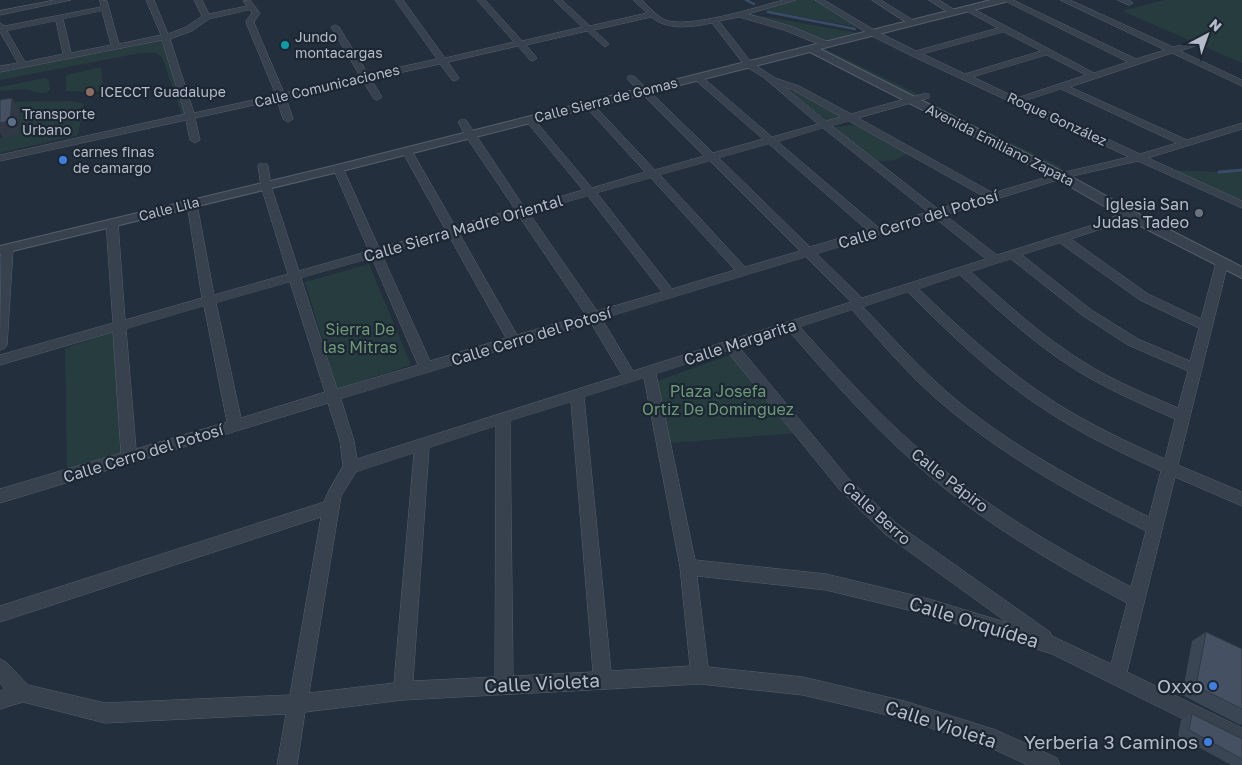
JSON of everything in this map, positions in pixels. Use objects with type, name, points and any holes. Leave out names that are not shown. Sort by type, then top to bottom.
[{"type":"street","points":[[0,13],[67,0]]},
{"type":"street","points":[[150,0],[166,37],[195,140]]},
{"type":"street","points":[[198,0],[206,17]]},
{"type":"street","points":[[399,0],[455,78]]},
{"type":"street","points":[[481,0],[533,58]]},
{"type":"street","points":[[558,0],[605,44]]},
{"type":"street","points":[[637,0],[659,20],[673,24],[714,19],[792,0]]},
{"type":"street","name":"Roque González","points":[[820,0],[873,33],[915,54],[1242,206]]},
{"type":"street","points":[[876,0],[912,22]]},
{"type":"street","points":[[933,0],[954,12]]},
{"type":"street","points":[[1007,0],[1134,62]]},
{"type":"street","points":[[1064,0],[1242,83]]},
{"type":"street","name":"Calle Sierra de Gomas","points":[[338,168],[996,1]]},
{"type":"street","points":[[23,65],[2,27],[59,18],[104,4],[115,46]]},
{"type":"street","points":[[0,68],[166,37],[189,29],[206,17],[249,4],[256,15],[250,21],[251,25],[281,96],[288,119]]},
{"type":"street","points":[[967,9],[1094,76]]},
{"type":"street","name":"Calle Comunicaciones","points":[[0,158],[654,14]]},
{"type":"street","name":"Avenida Emiliano Zapata","points":[[738,14],[787,28],[826,44],[1077,172],[1175,229],[1242,261]]},
{"type":"street","points":[[59,18],[68,56]]},
{"type":"street","points":[[714,19],[748,64],[766,75],[796,88],[992,197]]},
{"type":"street","name":"Avenida Emiliano Zapata","points":[[756,19],[1061,176],[1128,214],[1242,273]]},
{"type":"street","points":[[335,27],[377,96]]},
{"type":"street","points":[[915,54],[1005,29]]},
{"type":"street","points":[[1016,101],[1192,44]]},
{"type":"street","points":[[964,77],[1048,52]]},
{"type":"street","points":[[766,75],[825,125],[994,259]]},
{"type":"street","points":[[697,77],[876,232]]},
{"type":"street","points":[[631,78],[810,252],[933,387],[956,407],[1010,448],[1065,482],[1154,528]]},
{"type":"street","points":[[1063,86],[1186,143]]},
{"type":"street","name":"Calle Sierra Madre Oriental","points":[[0,360],[926,96]]},
{"type":"street","points":[[589,105],[742,272]]},
{"type":"street","points":[[530,120],[590,192],[670,294]]},
{"type":"street","points":[[463,122],[594,317],[630,377]]},
{"type":"street","points":[[1061,176],[1140,158],[1242,126]]},
{"type":"street","points":[[407,151],[514,341]]},
{"type":"street","points":[[263,166],[266,186],[347,440],[351,467],[334,495],[331,507],[287,765]]},
{"type":"street","points":[[338,168],[426,368]]},
{"type":"street","name":"Calle Lila","points":[[4,250],[338,168]]},
{"type":"street","name":"Calle Cerro del Potosí","points":[[0,496],[1061,176]]},
{"type":"street","points":[[192,204],[209,301],[235,425]]},
{"type":"street","name":"Calle Margarita","points":[[351,467],[792,326],[1061,238],[1128,214]]},
{"type":"street","points":[[112,223],[129,457]]},
{"type":"street","points":[[1061,238],[1144,297],[1206,326]]},
{"type":"street","points":[[0,344],[4,250]]},
{"type":"street","points":[[1013,254],[1086,312],[1133,342],[1195,369]]},
{"type":"street","points":[[1117,675],[1222,263]]},
{"type":"street","points":[[962,270],[1027,328],[1080,365],[1117,386],[1183,416]]},
{"type":"street","points":[[910,287],[958,335],[1026,389],[1051,406],[1105,438],[1242,499]]},
{"type":"street","name":"Calle Pápiro","points":[[792,326],[872,415],[958,491],[1034,542],[1136,599]]},
{"type":"street","name":"Calle Berro","points":[[730,346],[844,484],[891,529],[1055,646]]},
{"type":"street","points":[[649,371],[688,567],[700,675]]},
{"type":"street","points":[[577,394],[603,679]]},
{"type":"street","points":[[503,418],[504,685]]},
{"type":"street","points":[[403,691],[422,445]]},
{"type":"street","points":[[0,614],[331,507]]},
{"type":"street","name":"Calle Orquídea","points":[[688,567],[826,582],[929,607],[1055,646],[1242,738]]},
{"type":"street","points":[[0,668],[23,693]]},
{"type":"street","name":"Calle Violeta","points":[[23,693],[105,713],[298,704],[403,691],[700,675],[803,686],[904,710],[996,740],[1050,765]]},
{"type":"street","points":[[0,700],[23,693]]},
{"type":"green space","points":[[799,0],[816,0],[863,28],[756,9]]},
{"type":"green space","points":[[1164,0],[1242,0],[1242,63],[1122,11]]},
{"type":"green space","points":[[750,14],[858,33],[869,32],[829,43]]},
{"type":"green space","points":[[165,39],[186,114],[182,115],[162,57],[156,53],[140,53],[0,80],[0,70]]},
{"type":"green space","points":[[825,49],[922,96],[910,100],[816,52]]},
{"type":"green space","points":[[101,67],[103,90],[95,92],[66,91],[66,75]]},
{"type":"green space","points":[[45,78],[49,80],[50,90],[44,93],[23,89],[0,91],[0,87]]},
{"type":"green space","points":[[790,91],[794,91],[844,119],[825,124]]},
{"type":"green space","points":[[72,101],[84,104],[78,135],[0,153],[0,138],[19,134],[0,102]]},
{"type":"green space","points":[[925,101],[1061,167],[1052,173],[918,104]]},
{"type":"green space","points":[[855,125],[908,154],[895,160],[877,162],[832,130],[835,127]]},
{"type":"green space","points":[[1166,170],[1219,172],[1242,170],[1242,205]]},
{"type":"green space","name":"Sierra De las Mitras","points":[[369,264],[411,365],[337,389],[305,282]]},
{"type":"green space","points":[[114,332],[121,452],[67,472],[65,348]]},
{"type":"green space","name":"Plaza Josefa Ortiz De Dominguez","points":[[730,355],[756,383],[796,433],[670,443],[655,382]]},
{"type":"building","points":[[12,98],[10,121],[0,123],[0,100]]},
{"type":"building","points":[[1206,632],[1242,649],[1242,709],[1196,686]]},
{"type":"building","points":[[1192,714],[1242,739],[1242,759],[1189,730]]},
{"type":"waterway","points":[[746,0],[754,4]]},
{"type":"waterway","points":[[768,12],[855,29]]},
{"type":"waterway","points":[[1219,172],[1242,170]]},
{"type":"place","name":"Jundo montacargas","points":[[285,45]]},
{"type":"place","name":"ICECCT Guadalupe","points":[[90,92]]},
{"type":"place","name":"Transporte Urbano","points":[[12,122]]},
{"type":"place","name":"carnes finas de camargo","points":[[63,160]]},
{"type":"place","name":"Iglesia San Judas Tadeo","points":[[1199,213]]},
{"type":"place","name":"Oxxo","points":[[1213,686]]},
{"type":"place","name":"Yerberia 3 Caminos","points":[[1208,742]]}]
